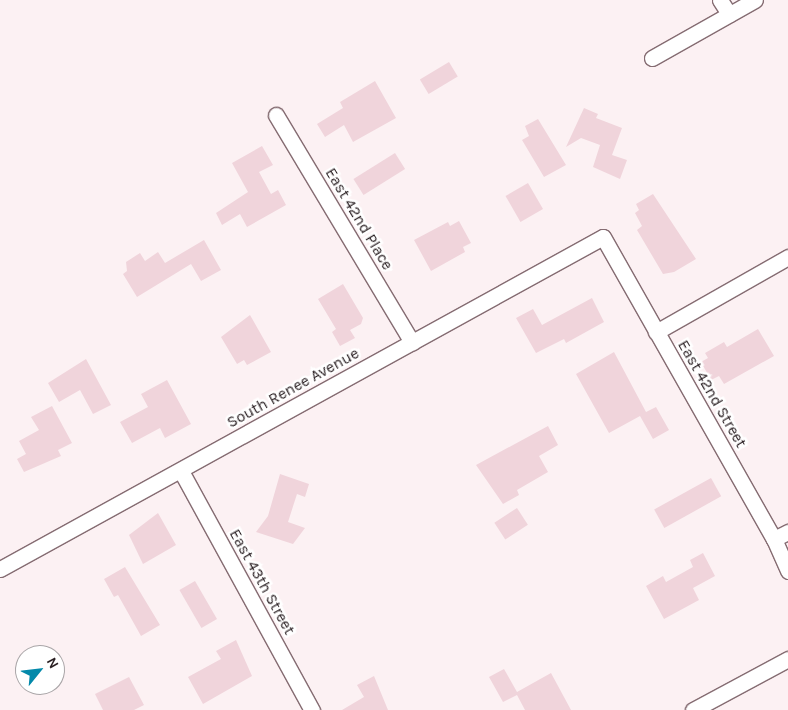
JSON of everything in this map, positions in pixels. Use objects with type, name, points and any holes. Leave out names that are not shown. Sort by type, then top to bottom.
[{"type":"street","points":[[720,0],[729,14]]},
{"type":"street","points":[[652,58],[755,0]]},
{"type":"street","name":"East 42nd Place","points":[[276,115],[412,342]]},
{"type":"street","name":"South Renee Avenue","points":[[0,569],[603,236]]},
{"type":"street","name":"East 42nd Street","points":[[603,236],[774,539],[788,570]]},
{"type":"street","points":[[656,332],[788,258]]},
{"type":"street","name":"East 43th Street","points":[[181,470],[312,710]]},
{"type":"street","points":[[774,539],[788,532]]},
{"type":"street","points":[[693,710],[788,659]]},
{"type":"building","points":[[449,62],[458,77],[429,94],[420,80]]},
{"type":"building","points":[[375,81],[396,118],[353,142],[344,125],[325,137],[317,124],[343,108],[340,102]]},
{"type":"building","points":[[584,108],[598,114],[596,118],[622,128],[612,155],[627,160],[620,179],[593,167],[600,145],[581,138],[566,147]]},
{"type":"building","points":[[538,119],[566,165],[544,177],[522,140],[529,136],[525,126]]},
{"type":"building","points":[[262,146],[273,165],[259,172],[271,194],[278,190],[286,205],[247,227],[240,214],[222,225],[216,213],[248,192],[232,163]]},
{"type":"building","points":[[395,153],[405,169],[364,195],[353,179]]},
{"type":"building","points":[[528,183],[543,209],[520,222],[505,196]]},
{"type":"building","points":[[653,194],[696,259],[674,272],[663,274],[637,230],[642,226],[635,213],[639,210],[636,204]]},
{"type":"building","points":[[459,221],[471,243],[463,247],[465,252],[431,271],[414,240],[448,222],[450,226]]},
{"type":"building","points":[[204,240],[221,270],[201,281],[191,264],[137,297],[123,274],[127,271],[126,262],[140,253],[145,261],[158,252],[165,263]]},
{"type":"building","points":[[343,284],[363,318],[361,324],[350,330],[355,338],[340,346],[332,332],[336,329],[318,299]]},
{"type":"building","points":[[592,298],[604,322],[566,343],[564,339],[536,353],[516,318],[533,309],[542,325]]},
{"type":"building","points":[[250,315],[271,352],[247,365],[244,360],[237,364],[221,337]]},
{"type":"building","points":[[758,329],[774,356],[724,384],[719,376],[711,380],[701,362],[708,358],[705,353],[724,342],[727,347]]},
{"type":"building","points":[[614,352],[646,412],[656,407],[669,430],[653,439],[640,416],[609,433],[576,374]]},
{"type":"building","points":[[86,359],[111,405],[93,414],[80,390],[59,402],[48,383]]},
{"type":"building","points":[[167,380],[191,424],[165,438],[160,428],[132,443],[120,422],[148,407],[141,394]]},
{"type":"building","points":[[52,406],[72,443],[58,450],[61,456],[24,472],[17,459],[26,454],[19,441],[39,430],[31,417]]},
{"type":"building","points":[[548,426],[558,445],[539,456],[548,472],[517,490],[519,495],[503,504],[476,465]]},
{"type":"building","points":[[280,474],[309,484],[305,497],[297,494],[288,522],[305,528],[293,544],[256,532],[268,516]]},
{"type":"building","points":[[711,478],[721,496],[664,528],[654,510]]},
{"type":"building","points":[[517,508],[528,525],[505,539],[494,523]]},
{"type":"building","points":[[158,513],[176,545],[143,564],[129,535]]},
{"type":"building","points":[[703,553],[715,576],[693,588],[699,600],[664,619],[646,586],[663,576],[666,582],[693,567],[690,560]]},
{"type":"building","points":[[125,567],[160,625],[141,636],[118,595],[114,597],[104,579]]},
{"type":"building","points":[[195,581],[217,619],[201,628],[179,590]]},
{"type":"building","points":[[236,640],[252,676],[203,704],[188,677],[221,659],[216,651]]},
{"type":"building","points":[[504,669],[517,692],[551,673],[571,710],[525,710],[517,695],[503,702],[489,677]]},
{"type":"building","points":[[374,676],[388,710],[342,710],[364,697],[357,685]]},
{"type":"building","points":[[129,677],[144,705],[134,710],[103,710],[95,694]]}]
